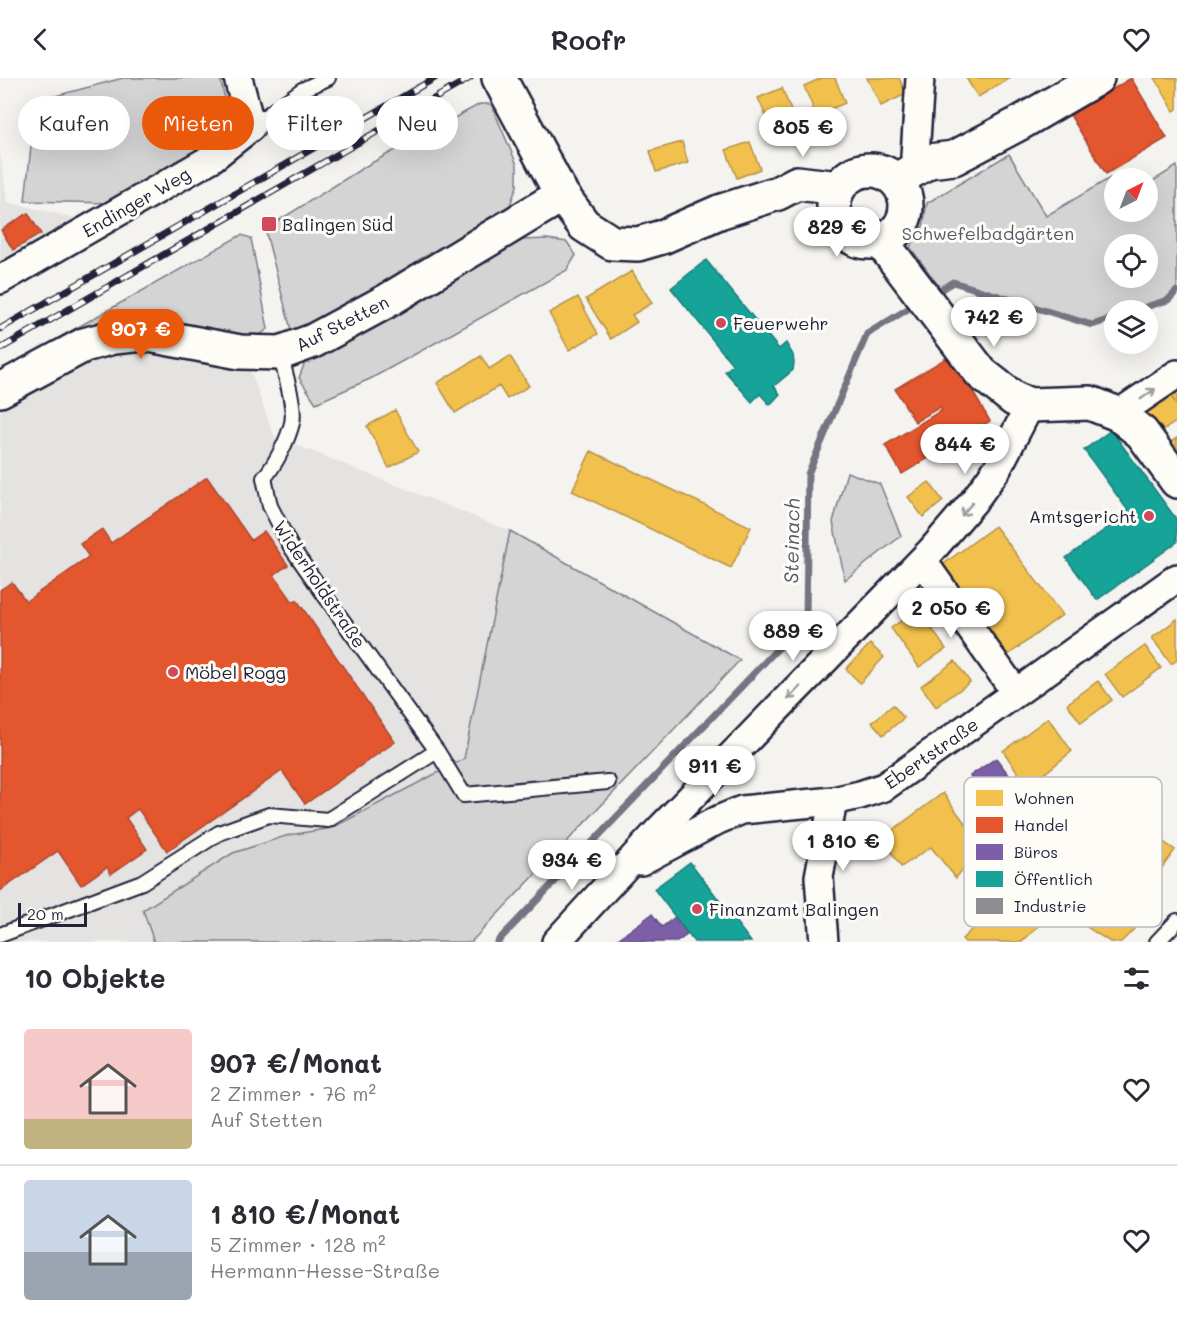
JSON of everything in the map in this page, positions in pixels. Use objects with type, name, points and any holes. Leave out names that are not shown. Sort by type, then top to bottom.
[{"type":"street","points":[[238,78],[243,96]]},
{"type":"street","points":[[499,78],[562,195],[584,225],[612,243],[638,244],[662,237],[719,212],[778,193],[795,203],[836,200]]},
{"type":"street","points":[[920,78],[915,156],[908,182],[904,218],[894,232],[880,240],[864,241],[849,235],[838,224],[836,200],[845,179],[859,171],[875,170],[908,182],[939,180],[954,158],[1097,78]]},
{"type":"street","name":"Endinger Weg","points":[[0,280],[212,159],[223,150]]},
{"type":"street","name":"Auf Stetten","points":[[0,390],[84,345],[113,337],[144,334],[240,352],[280,353],[313,341],[386,302],[562,195]]},
{"type":"street","points":[[880,240],[981,373],[1014,399],[1030,405],[1090,403],[1118,414],[1142,433],[1177,481]]},
{"type":"street","points":[[1118,414],[1177,374]]},
{"type":"street","points":[[556,942],[659,830],[922,560],[973,502],[998,469],[1030,405]]},
{"type":"street","points":[[922,560],[1016,693]]},
{"type":"street","name":"Ebertstraße","points":[[621,872],[718,820],[742,810],[833,801],[884,787],[1177,578]]},
{"type":"street","points":[[824,942],[819,877],[833,801]]},
{"type":"lane","name":"Endinger Weg","points":[[254,125],[302,90],[328,78]]},
{"type":"lane","name":"Widerholdstraße","points":[[280,353],[291,400],[293,422],[272,468],[264,478],[270,506],[291,547],[437,751],[464,795],[608,782]]},
{"type":"lane","points":[[0,935],[142,882],[219,833],[269,815],[328,820],[437,751]]},
{"type":"lane","points":[[1157,942],[1175,927]]},
{"type":"shaded area","points":[[0,151],[7,202],[84,220],[0,270]]},
{"type":"shaded area","name":"Möbel Rogg","points":[[116,349],[249,367],[274,436],[510,531],[464,759],[332,828],[289,835],[143,910],[154,942],[0,942],[0,406],[87,358]]},
{"type":"green space","points":[[123,78],[220,78],[224,96],[142,96],[142,150],[203,150],[110,203],[25,201],[31,150],[130,150],[130,96],[55,96]]},
{"type":"green space","points":[[480,104],[491,104],[517,165],[517,186],[510,205],[484,225],[339,312],[291,330],[265,229],[395,150],[458,150],[458,116]]},
{"type":"green space","name":"Schwefelbadgärten","points":[[1009,154],[1046,216],[1104,182],[1104,222],[1158,222],[1158,178],[1177,166],[1177,291],[1158,303],[1158,300],[1104,300],[1104,321],[1092,325],[953,282],[941,289],[910,247],[923,226],[927,203]]},
{"type":"green space","points":[[241,235],[251,238],[268,329],[255,338],[115,319],[57,339]]},
{"type":"green space","points":[[547,239],[567,242],[576,255],[567,270],[372,378],[316,403],[299,378],[305,362],[523,240]]},
{"type":"green space","points":[[847,472],[880,484],[901,536],[845,580],[833,522]]},
{"type":"green space","points":[[510,531],[740,660],[471,942],[154,942],[143,910],[233,853],[289,835],[332,828],[464,759]]},
{"type":"building: Wohnen","points":[[822,78],[835,78],[845,103],[816,115],[804,86]]},
{"type":"building: Wohnen","points":[[867,78],[899,78],[906,94],[881,106]]},
{"type":"building: Wohnen","points":[[966,78],[1010,78],[978,97]]},
{"type":"building: Wohnen","points":[[1155,78],[1177,78],[1177,109],[1174,111]]},
{"type":"building: Wohnen","points":[[782,88],[792,113],[769,123],[758,98]]},
{"type":"building: Wohnen","points":[[682,142],[688,163],[656,172],[650,151]]},
{"type":"building: Wohnen","points":[[750,142],[760,169],[737,178],[726,150]]},
{"type":"building: Wohnen","points":[[632,271],[652,303],[632,315],[637,322],[611,339],[586,299]]},
{"type":"building: Wohnen","points":[[578,297],[598,334],[569,350],[549,313]]},
{"type":"building: Wohnen","points":[[481,356],[489,369],[510,356],[529,386],[507,399],[499,386],[455,413],[437,383]]},
{"type":"building: Wohnen","points":[[1177,385],[1177,405],[1168,392]]},
{"type":"building: Wohnen","points":[[1168,392],[1177,405],[1177,421],[1159,433],[1143,410]]},
{"type":"building: Wohnen","points":[[395,410],[418,452],[389,468],[367,426]]},
{"type":"building: Wohnen","points":[[1177,438],[1177,451],[1171,442]]},
{"type":"building: Wohnen","points":[[591,451],[751,527],[731,568],[572,491]]},
{"type":"building: Wohnen","points":[[929,482],[943,501],[923,517],[908,497]]},
{"type":"building: Wohnen","points":[[995,526],[1062,615],[1008,655],[941,566]]},
{"type":"building: Wohnen","points":[[918,609],[946,649],[919,667],[891,628]]},
{"type":"building: Wohnen","points":[[1177,619],[1177,660],[1171,664],[1152,638]]},
{"type":"building: Wohnen","points":[[870,644],[884,657],[860,683],[846,669]]},
{"type":"building: Wohnen","points":[[1145,646],[1161,668],[1122,697],[1105,674]]},
{"type":"building: Wohnen","points":[[955,661],[970,682],[936,707],[921,686]]},
{"type":"building: Wohnen","points":[[1098,681],[1112,700],[1081,723],[1067,704]]},
{"type":"building: Wohnen","points":[[893,705],[904,718],[883,735],[872,722]]},
{"type":"building: Wohnen","points":[[1048,718],[1072,751],[1040,777],[1021,777],[1003,751]]},
{"type":"building: Wohnen","points":[[943,793],[964,822],[964,867],[956,878],[931,847],[901,867],[882,838]]},
{"type":"building: Wohnen","points":[[1162,841],[1175,850],[1162,868]]},
{"type":"building: Wohnen","points":[[974,927],[1037,927],[1022,942],[965,942],[962,939]]},
{"type":"building: Wohnen","points":[[1087,927],[1136,927],[1121,942],[1110,942]]},
{"type":"building: Handel","points":[[1131,78],[1167,138],[1116,168],[1104,168],[1104,171],[1070,115]]},
{"type":"building: Handel","points":[[28,213],[41,234],[13,250],[1,230]]},
{"type":"building: Handel","points":[[951,355],[990,421],[902,474],[885,445],[942,410],[940,407],[915,422],[895,389]]},
{"type":"building: Handel","name":"Möbel Rogg","points":[[207,477],[251,540],[264,531],[288,565],[274,575],[293,602],[297,600],[395,742],[305,804],[282,771],[167,851],[138,809],[126,818],[147,849],[111,874],[107,867],[81,885],[58,851],[0,891],[0,590],[12,582],[26,601],[89,557],[80,544],[102,529],[111,543]]},
{"type":"building: Büros","points":[[996,758],[1010,777],[971,777]]},
{"type":"building: Büros","points":[[652,914],[662,927],[675,917],[688,934],[677,942],[614,942]]},
{"type":"building: Öffentlich","points":[[706,260],[779,349],[786,343],[793,355],[793,370],[774,386],[780,394],[770,405],[760,394],[752,402],[725,371],[733,365],[671,288]]},
{"type":"building: Öffentlich","name":"Amtsgericht","points":[[1111,430],[1177,520],[1177,542],[1097,600],[1066,558],[1129,512],[1084,450]]},
{"type":"building: Öffentlich","name":"Finanzamt Balingen","points":[[690,862],[751,942],[694,942],[654,889]]},
{"type":"waterway","name":"Steinach","points":[[933,294],[953,282],[1092,325],[1104,321]]},
{"type":"waterway","name":"Steinach","points":[[1158,303],[1168,300],[1177,291]]},
{"type":"waterway","name":"Steinach","points":[[497,942],[806,619],[808,474],[867,334],[916,304]]},
{"type":"railway","points":[[0,329],[435,78]]},
{"type":"railway","points":[[0,349],[470,78]]},
{"type":"place","name":"Balingen Süd","points":[[269,224]]},
{"type":"place","name":"Feuerwehr","points":[[721,323]]},
{"type":"place","name":"Amtsgericht","points":[[1149,516]]},
{"type":"place","name":"Möbel Rogg","points":[[173,672]]},
{"type":"place","name":"Finanzamt Balingen","points":[[697,909]]}]
